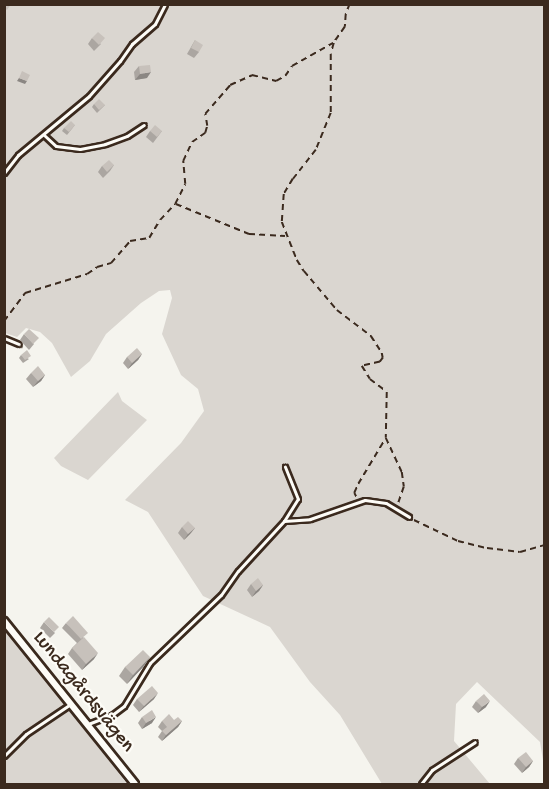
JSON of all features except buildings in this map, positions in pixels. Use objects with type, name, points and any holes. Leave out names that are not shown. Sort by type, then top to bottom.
[{"type":"street","name":"Lundagårdsvägen","points":[[4,621],[135,784]]},
{"type":"lane","points":[[4,173],[18,154],[89,96],[132,44],[155,24],[165,4]]},
{"type":"lane","points":[[44,135],[56,146],[80,149],[105,144],[127,136],[144,125]]},
{"type":"lane","points":[[4,338],[19,344]]},
{"type":"lane","points":[[87,724],[112,715],[124,706],[150,663],[221,595],[238,571],[284,521],[298,499],[285,467]]},
{"type":"lane","points":[[284,521],[310,519],[358,502],[374,500],[397,507],[409,517]]},
{"type":"lane","points":[[4,756],[26,734],[71,704]]},
{"type":"lane","points":[[421,784],[432,770],[474,742]]},
{"type":"path","points":[[350,4],[345,27],[334,43],[330,64],[331,113],[316,150],[293,178],[284,194],[282,222],[286,236],[304,271],[338,310],[371,336],[382,352],[383,358],[380,362],[363,366],[370,379],[387,392],[386,438],[402,472],[404,487],[397,507]]},
{"type":"path","points":[[4,321],[25,293],[87,274],[97,267],[111,263],[130,241],[149,238],[160,220],[175,204],[185,184],[183,161],[192,142],[205,133],[207,126],[205,114],[230,85],[252,75],[276,81],[285,76],[292,66],[334,43]]},
{"type":"path","points":[[175,204],[249,234],[286,236]]},
{"type":"path","points":[[358,502],[354,493],[386,438]]},
{"type":"path","points":[[409,517],[458,541],[487,548],[520,552],[544,545]]},
{"type":"shaded area","points":[[4,5],[544,5],[544,766],[540,742],[477,682],[456,704],[454,741],[490,784],[382,784],[340,715],[310,682],[270,627],[203,596],[148,512],[125,500],[181,443],[204,411],[198,389],[181,375],[162,334],[172,298],[170,290],[159,291],[141,303],[106,334],[90,361],[71,377],[52,343],[40,332],[26,328],[17,337],[5,333]]},
{"type":"shaded area","points":[[118,392],[122,401],[147,420],[88,480],[61,466],[54,458]]},
{"type":"shaded area","points":[[4,628],[65,704],[127,784],[5,784]]}]
